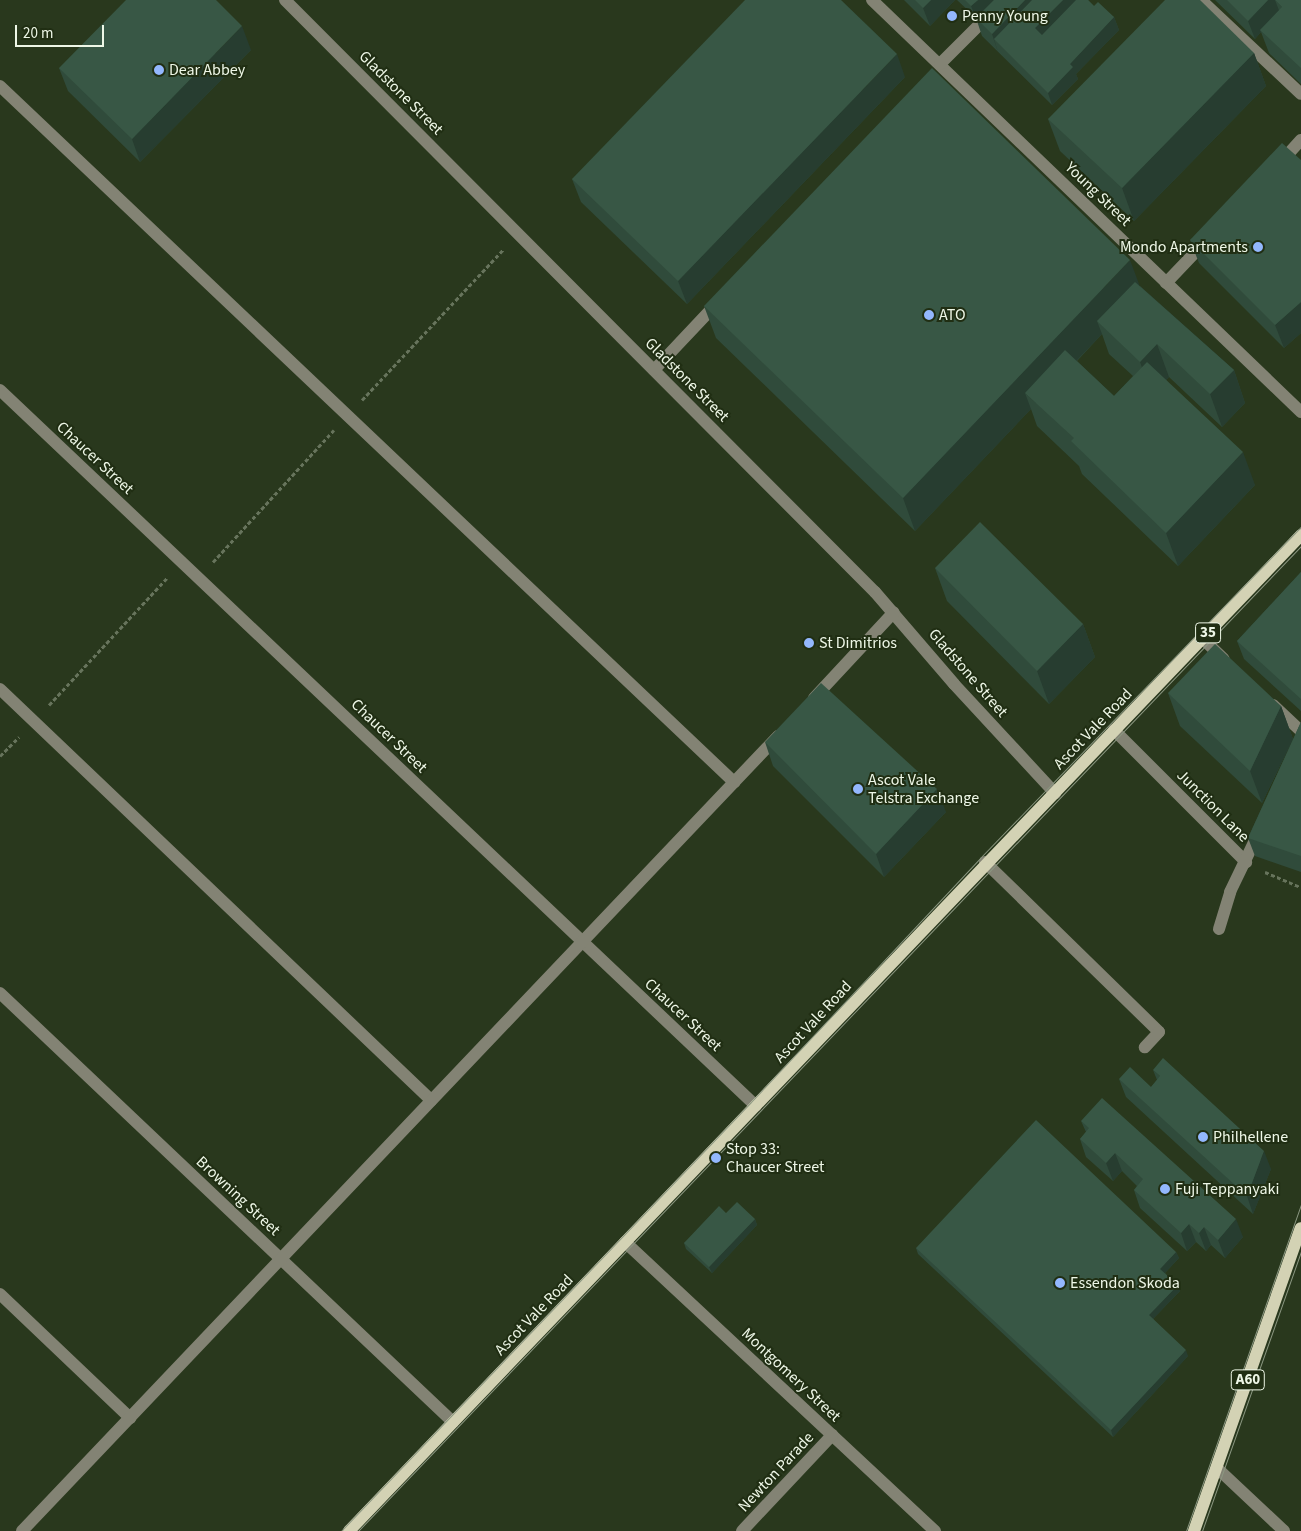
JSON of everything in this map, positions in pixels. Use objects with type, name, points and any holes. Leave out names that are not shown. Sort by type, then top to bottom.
[{"type":"main road","name":"Ascot Vale Road","points":[[349,1531],[756,1106],[985,862],[1055,793],[1301,535]]},
{"type":"main road","name":"A60","points":[[1194,1531],[1301,1228]]},
{"type":"street","name":"Gladstone Street","points":[[285,0],[894,612],[954,684],[1055,793]]},
{"type":"street","name":"Young Street","points":[[872,0],[941,70],[1301,412]]},
{"type":"street","points":[[941,70],[1004,0]]},
{"type":"street","points":[[1201,0],[1301,94]]},
{"type":"street","points":[[0,86],[734,782]]},
{"type":"street","points":[[1268,175],[1301,140]]},
{"type":"street","points":[[1166,283],[1216,230]]},
{"type":"street","points":[[654,370],[727,293]]},
{"type":"street","name":"Chaucer Street","points":[[0,390],[756,1106]]},
{"type":"street","points":[[801,711],[894,612]]},
{"type":"street","points":[[1202,638],[1232,666]]},
{"type":"street","points":[[0,689],[431,1100]]},
{"type":"street","points":[[1266,698],[1301,731]]},
{"type":"street","points":[[22,1531],[788,725]]},
{"type":"street","name":"Junction Lane","points":[[1114,730],[1246,862]]},
{"type":"street","points":[[1219,929],[1230,892],[1266,817]]},
{"type":"street","points":[[985,862],[1159,1032],[1145,1047]]},
{"type":"street","name":"Browning Street","points":[[0,993],[454,1422]]},
{"type":"street","name":"Montgomery Street","points":[[625,1242],[930,1529]]},
{"type":"street","points":[[0,1294],[130,1418]]},
{"type":"street","name":"Newton Parade","points":[[742,1531],[832,1435]]},
{"type":"street","points":[[1217,1468],[1284,1531]]},
{"type":"path","points":[[0,756],[182,562]]},
{"type":"path","name":"Junction Lane","points":[[1246,862],[1301,887]]},
{"type":"building","name":"Dear Abbey","points":[[126,0],[216,0],[242,26],[132,139],[59,68]]},
{"type":"building","points":[[745,0],[841,0],[897,54],[678,281],[572,179]]},
{"type":"building","points":[[915,0],[931,0],[923,8]]},
{"type":"building","points":[[965,0],[978,0],[971,6]]},
{"type":"building","points":[[994,0],[1025,0],[992,34],[976,18]]},
{"type":"building","points":[[1032,0],[1063,0],[1035,28],[1042,35],[1076,0],[1088,0],[1094,6],[1098,2],[1114,17],[1070,64],[1073,67],[1048,93],[994,39]]},
{"type":"building","points":[[1165,0],[1200,0],[1254,53],[1122,188],[1048,119]]},
{"type":"building","points":[[1227,0],[1268,0],[1248,21]]},
{"type":"building","points":[[1275,0],[1301,0],[1301,68],[1260,30],[1282,7]]},
{"type":"building","name":"ATO","points":[[932,68],[1130,260],[903,498],[704,306]]},
{"type":"building","name":"Mondo Apartments","points":[[1282,143],[1301,160],[1301,302],[1275,325],[1190,240]]},
{"type":"building","points":[[1135,282],[1234,370],[1210,394],[1157,344],[1140,362],[1097,321]]},
{"type":"building","points":[[1065,350],[1114,396],[1147,362],[1243,452],[1166,533],[1071,441],[1074,438],[1025,393]]},
{"type":"building","points":[[980,522],[1083,624],[1037,671],[935,568]]},
{"type":"building","points":[[1301,572],[1301,699],[1237,641]]},
{"type":"building","points":[[1215,644],[1281,706],[1250,771],[1168,693]]},
{"type":"building","name":"Ascot Vale Telstra Exchange","points":[[821,683],[937,789],[876,854],[765,742]]},
{"type":"building","points":[[1301,722],[1301,856],[1248,838]]},
{"type":"building","name":"Philhellene","points":[[1163,1058],[1264,1151],[1247,1196],[1119,1079],[1130,1067],[1151,1087],[1160,1076],[1153,1070]]},
{"type":"building","name":"Fuji Teppanyaki","points":[[1102,1098],[1236,1219],[1218,1240],[1204,1227],[1199,1233],[1189,1224],[1181,1233],[1134,1190],[1143,1179],[1115,1153],[1106,1163],[1080,1139],[1089,1128],[1081,1121]]},
{"type":"building","name":"Essendon Skoda","points":[[1036,1120],[1176,1252],[1160,1269],[1178,1285],[1149,1315],[1186,1350],[1111,1430],[916,1248]]},
{"type":"building","points":[[737,1202],[755,1219],[709,1267],[684,1243],[719,1206],[726,1213]]},
{"type":"tram line","points":[[341,1531],[751,1102],[980,858],[1301,527]]},
{"type":"tram line","points":[[358,1531],[1301,546]]},
{"type":"tram line","points":[[1186,1531],[1301,1205]]},
{"type":"tram line","points":[[1202,1531],[1301,1251]]},
{"type":"place","name":"Penny Young","points":[[952,16]]},
{"type":"place","name":"Dear Abbey","points":[[159,70]]},
{"type":"place","name":"Mondo Apartments","points":[[1258,247]]},
{"type":"place","name":"ATO","points":[[929,315]]},
{"type":"place","name":"St Dimitrios","points":[[809,643]]},
{"type":"place","name":"Ascot Vale Telstra Exchange","points":[[858,789]]},
{"type":"place","name":"Philhellene","points":[[1203,1137]]},
{"type":"place","name":"Stop 33: Chaucer Street","points":[[716,1158]]},
{"type":"place","name":"Fuji Teppanyaki","points":[[1165,1189]]},
{"type":"place","name":"Essendon Skoda","points":[[1060,1283]]}]
